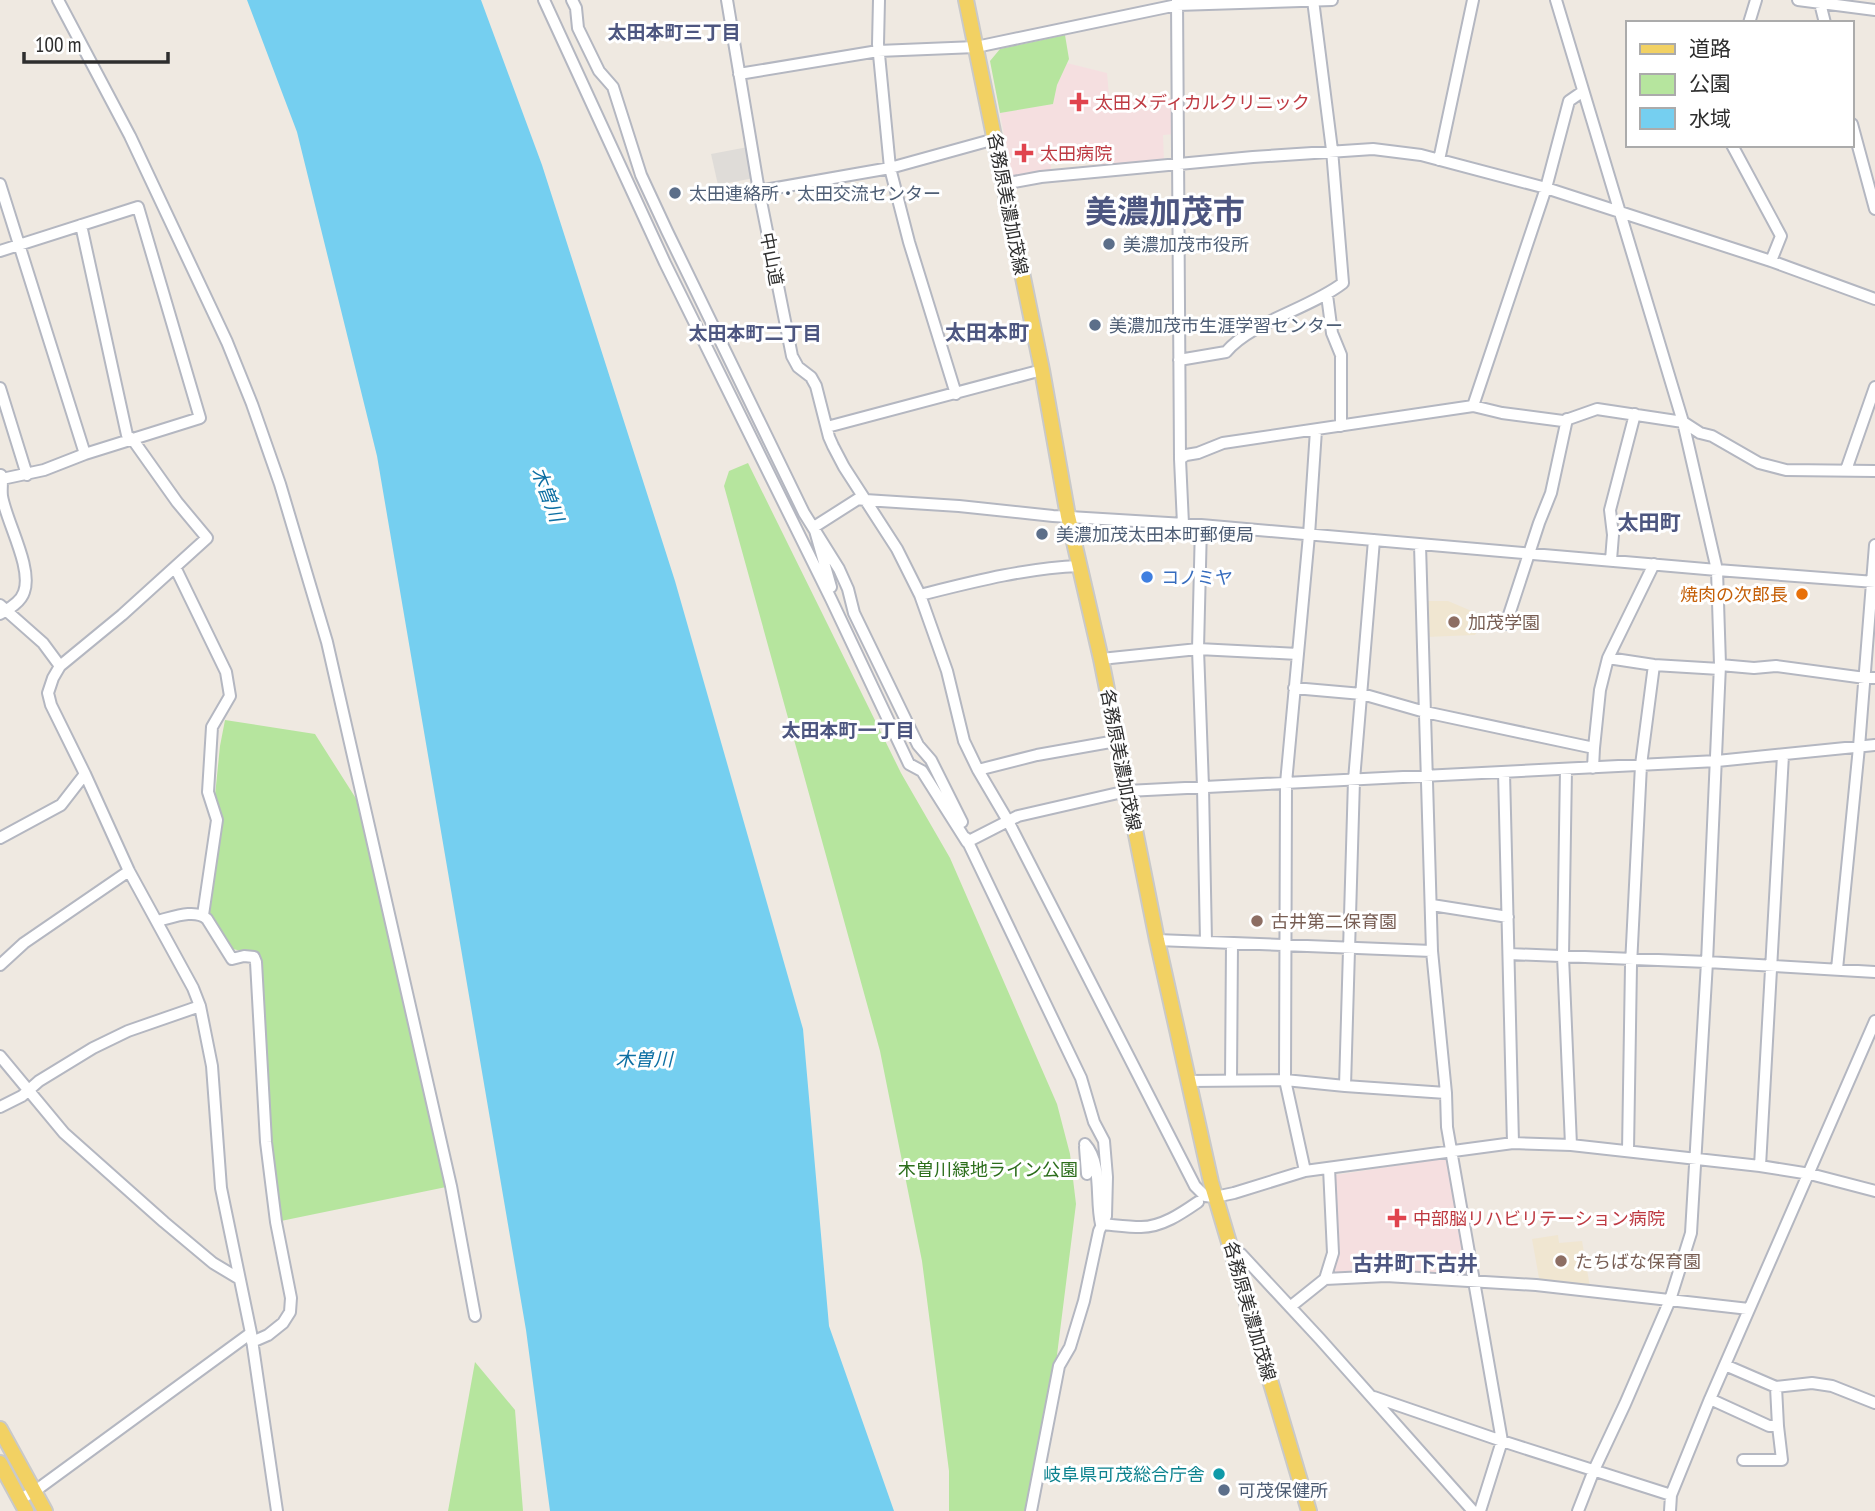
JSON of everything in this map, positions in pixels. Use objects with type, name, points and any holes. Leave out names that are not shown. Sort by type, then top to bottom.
[{"type":"main road","name":"各務原美濃加茂線","points":[[966,0],[1042,370],[1068,516],[1101,659],[1157,940],[1215,1197],[1309,1511]]},
{"type":"main road","points":[[0,1429],[45,1511]]},
{"type":"main road","points":[[0,1463],[23,1505]]},
{"type":"street","points":[[58,0],[130,136],[226,342],[252,404],[280,484],[331,656],[451,1186],[475,1316]]},
{"type":"street","points":[[544,0],[665,263],[831,599],[909,764],[922,771],[967,842],[1081,1078],[1094,1122],[1104,1141],[1106,1216],[1101,1224],[1070,1347],[1059,1366],[1031,1511]]},
{"type":"street","points":[[572,0],[576,8],[578,28],[599,71],[613,87],[641,175],[667,231],[804,513],[839,569],[854,613],[918,745],[931,760],[963,825],[967,842]]},
{"type":"street","name":"中山道","points":[[727,0],[759,191],[792,356],[816,386],[833,446],[897,549],[920,595],[947,671],[964,741],[978,770],[1008,821],[1195,1186],[1205,1196],[1215,1197]]},
{"type":"street","points":[[879,0],[878,51],[890,168],[909,242],[956,394]]},
{"type":"street","points":[[1179,360],[1226,352],[1235,342],[1327,295],[1343,284],[1332,150],[1312,0]]},
{"type":"street","points":[[739,74],[878,51],[975,47],[1177,3],[1332,0]]},
{"type":"street","points":[[1439,160],[1473,0]]},
{"type":"street","points":[[1556,0],[1683,422],[1717,570],[1720,668],[1691,1233],[1670,1300],[1578,1511]]},
{"type":"street","points":[[1750,21],[1756,0]]},
{"type":"street","points":[[1798,0],[1875,10]]},
{"type":"street","points":[[1177,3],[1180,459],[1183,524]]},
{"type":"street","points":[[1820,3],[1824,21]]},
{"type":"street","points":[[1473,406],[1546,188],[1569,100],[1583,92]]},
{"type":"street","points":[[1854,131],[1875,209]]},
{"type":"street","points":[[759,191],[890,168],[995,139]]},
{"type":"street","points":[[1733,147],[1781,236],[1771,261]]},
{"type":"street","points":[[1003,184],[1041,177],[1332,150],[1373,149],[1421,155],[1620,211],[1875,299]]},
{"type":"street","points":[[0,184],[85,454]]},
{"type":"street","points":[[0,251],[138,206],[201,418],[27,475],[1,476],[1,495],[23,560],[26,584],[24,593],[2,609],[43,643],[60,666]]},
{"type":"street","points":[[81,225],[127,435],[207,538],[122,615],[60,666],[48,693],[51,705],[129,871],[200,1006],[212,1066],[221,1188],[251,1338],[277,1511]]},
{"type":"street","points":[[1327,295],[1332,333],[1341,355],[1341,426]]},
{"type":"street","points":[[827,427],[1042,370]]},
{"type":"street","points":[[1846,470],[1875,387]]},
{"type":"street","points":[[0,388],[27,475]]},
{"type":"street","points":[[1180,459],[1223,443],[1473,406],[1502,413],[1563,421],[1597,409],[1635,414],[1683,422],[1759,463],[1786,470],[1875,471]]},
{"type":"street","points":[[1611,560],[1613,535],[1610,510],[1635,414]]},
{"type":"street","points":[[1506,624],[1551,493],[1567,419]]},
{"type":"street","points":[[1305,1171],[1285,1080],[1286,783],[1316,430]]},
{"type":"street","points":[[814,527],[858,499],[1874,582]]},
{"type":"street","points":[[1200,525],[1198,649],[1206,942]]},
{"type":"street","points":[[814,527],[832,592],[831,599]]},
{"type":"street","points":[[1345,1086],[1354,780],[1374,540]]},
{"type":"street","points":[[1420,545],[1432,951],[1447,1126],[1502,1441],[1480,1511]]},
{"type":"street","points":[[1837,969],[1859,747],[1870,678],[1875,545]]},
{"type":"street","points":[[1593,768],[1600,690],[1608,658],[1654,564]]},
{"type":"street","points":[[920,595],[1048,567],[1080,566]]},
{"type":"street","points":[[175,567],[226,672],[230,696],[212,727],[208,792],[217,820],[203,915]]},
{"type":"street","points":[[1101,659],[1198,649],[1297,654]]},
{"type":"street","points":[[1608,658],[1654,665],[1720,668],[1776,666],[1870,678]]},
{"type":"street","points":[[1628,1151],[1632,959],[1642,765],[1654,665]]},
{"type":"street","points":[[1294,688],[1362,694],[1425,712],[1594,748]]},
{"type":"street","points":[[978,770],[1037,755],[1116,741]]},
{"type":"street","points":[[967,842],[1018,816],[1127,791],[1717,761],[1875,746]]},
{"type":"street","points":[[1760,1166],[1783,755]]},
{"type":"street","points":[[1566,769],[1563,956],[1571,1145]]},
{"type":"street","points":[[1504,772],[1513,1143]]},
{"type":"street","points":[[0,838],[61,806],[85,774]]},
{"type":"street","points":[[0,965],[24,943],[129,871]]},
{"type":"street","points":[[1432,905],[1508,917]]},
{"type":"street","points":[[23,1505],[34,1490],[251,1338],[268,1335],[283,1323],[289,1312],[291,1298],[276,1222],[266,1142],[256,962],[254,957],[232,959],[203,915],[192,914],[157,921]]},
{"type":"street","points":[[1157,940],[1432,951]]},
{"type":"street","points":[[1231,1081],[1232,943]]},
{"type":"street","points":[[1509,954],[1875,972]]},
{"type":"street","points":[[0,1107],[22,1096],[39,1081],[105,1042],[138,1027],[200,1006]]},
{"type":"street","points":[[1670,1511],[1671,1495],[1710,1399],[1875,1021]]},
{"type":"street","points":[[0,1056],[64,1133],[213,1263],[238,1278]]},
{"type":"street","points":[[1189,1081],[1285,1080],[1446,1093]]},
{"type":"street","points":[[1215,1197],[1234,1194],[1305,1171],[1513,1143],[1571,1145],[1760,1166],[1810,1174],[1875,1191]]},
{"type":"street","points":[[1087,1174],[1085,1144],[1092,1152],[1101,1224]]},
{"type":"street","points":[[1290,1307],[1325,1279],[1333,1254],[1329,1168]]},
{"type":"street","points":[[1101,1224],[1143,1227],[1165,1222],[1198,1202]]},
{"type":"street","points":[[1231,1250],[1241,1254],[1473,1511]]},
{"type":"street","points":[[1325,1279],[1385,1276],[1559,1287],[1749,1309]]},
{"type":"street","points":[[1725,1365],[1776,1387],[1812,1383],[1832,1386],[1875,1403]]},
{"type":"street","points":[[1744,1460],[1782,1460],[1776,1387]]},
{"type":"street","points":[[1371,1396],[1671,1495]]},
{"type":"street","points":[[1710,1399],[1769,1426],[1778,1426]]},
{"type":"shaded area","points":[[1067,63],[1107,73],[1109,95],[1174,98],[1174,134],[1163,135],[1164,162],[1101,166],[1100,155],[1051,158],[1051,170],[1012,178],[1000,113],[1053,104],[1057,85]]},
{"type":"shaded area","points":[[748,147],[754,178],[718,185],[711,154]]},
{"type":"shaded area","name":"加茂学園","points":[[1425,601],[1448,601],[1484,619],[1475,635],[1426,637]]},
{"type":"shaded area","name":"中部脳リハビリテーション病院","points":[[1447,1158],[1470,1276],[1421,1273],[1332,1274],[1332,1179],[1335,1175]]},
{"type":"shaded area","name":"たちばな保育園","points":[[1558,1235],[1559,1243],[1582,1241],[1590,1287],[1542,1282],[1539,1278],[1532,1239]]},
{"type":"green space","points":[[1065,35],[1069,59],[1057,85],[1053,104],[1000,113],[990,61],[1000,49]]},
{"type":"green space","name":"木曽川緑地ライン公園","points":[[748,463],[901,773],[950,858],[1057,1104],[1070,1154],[1076,1204],[1056,1363],[1026,1511],[949,1511],[949,1471],[922,1261],[880,1051],[724,486],[729,471]]},
{"type":"green space","points":[[225,720],[315,734],[369,819],[451,1186],[276,1222],[258,955],[233,949],[203,915]]},
{"type":"green space","points":[[475,1362],[515,1410],[523,1511],[448,1511]]},
{"type":"water","name":"木曽川","points":[[247,0],[481,0],[542,165],[675,581],[803,1029],[829,1326],[894,1511],[550,1511],[526,1330],[377,456],[297,132]]},
{"type":"place","name":"太田メディカルクリニック","points":[[1079,102]]},
{"type":"place","name":"太田病院","points":[[1024,153]]},
{"type":"place","name":"太田連絡所・太田交流センター","points":[[675,193]]},
{"type":"place","name":"美濃加茂市役所","points":[[1109,244]]},
{"type":"place","name":"美濃加茂市生涯学習センター","points":[[1095,325]]},
{"type":"place","name":"美濃加茂太田本町郵便局","points":[[1042,534]]},
{"type":"place","name":"コノミヤ","points":[[1147,577]]},
{"type":"place","name":"焼肉の次郎長","points":[[1802,594]]},
{"type":"place","name":"加茂学園","points":[[1454,622]]},
{"type":"place","name":"古井第二保育園","points":[[1257,921]]},
{"type":"place","name":"中部脳リハビリテーション病院","points":[[1397,1218]]},
{"type":"place","name":"たちばな保育園","points":[[1561,1261]]},
{"type":"place","name":"岐阜県可茂総合庁舎","points":[[1219,1474]]},
{"type":"place","name":"可茂保健所","points":[[1224,1490]]},
{"type":"district","name":"太田本町三丁目","points":[[674,32]]},
{"type":"district","name":"美濃加茂市","points":[[1165,211]]},
{"type":"district","name":"太田本町","points":[[987,332]]},
{"type":"district","name":"太田本町二丁目","points":[[755,333]]},
{"type":"district","name":"太田町","points":[[1649,522]]},
{"type":"district","name":"太田本町一丁目","points":[[848,730]]},
{"type":"district","name":"古井町下古井","points":[[1415,1263]]}]
